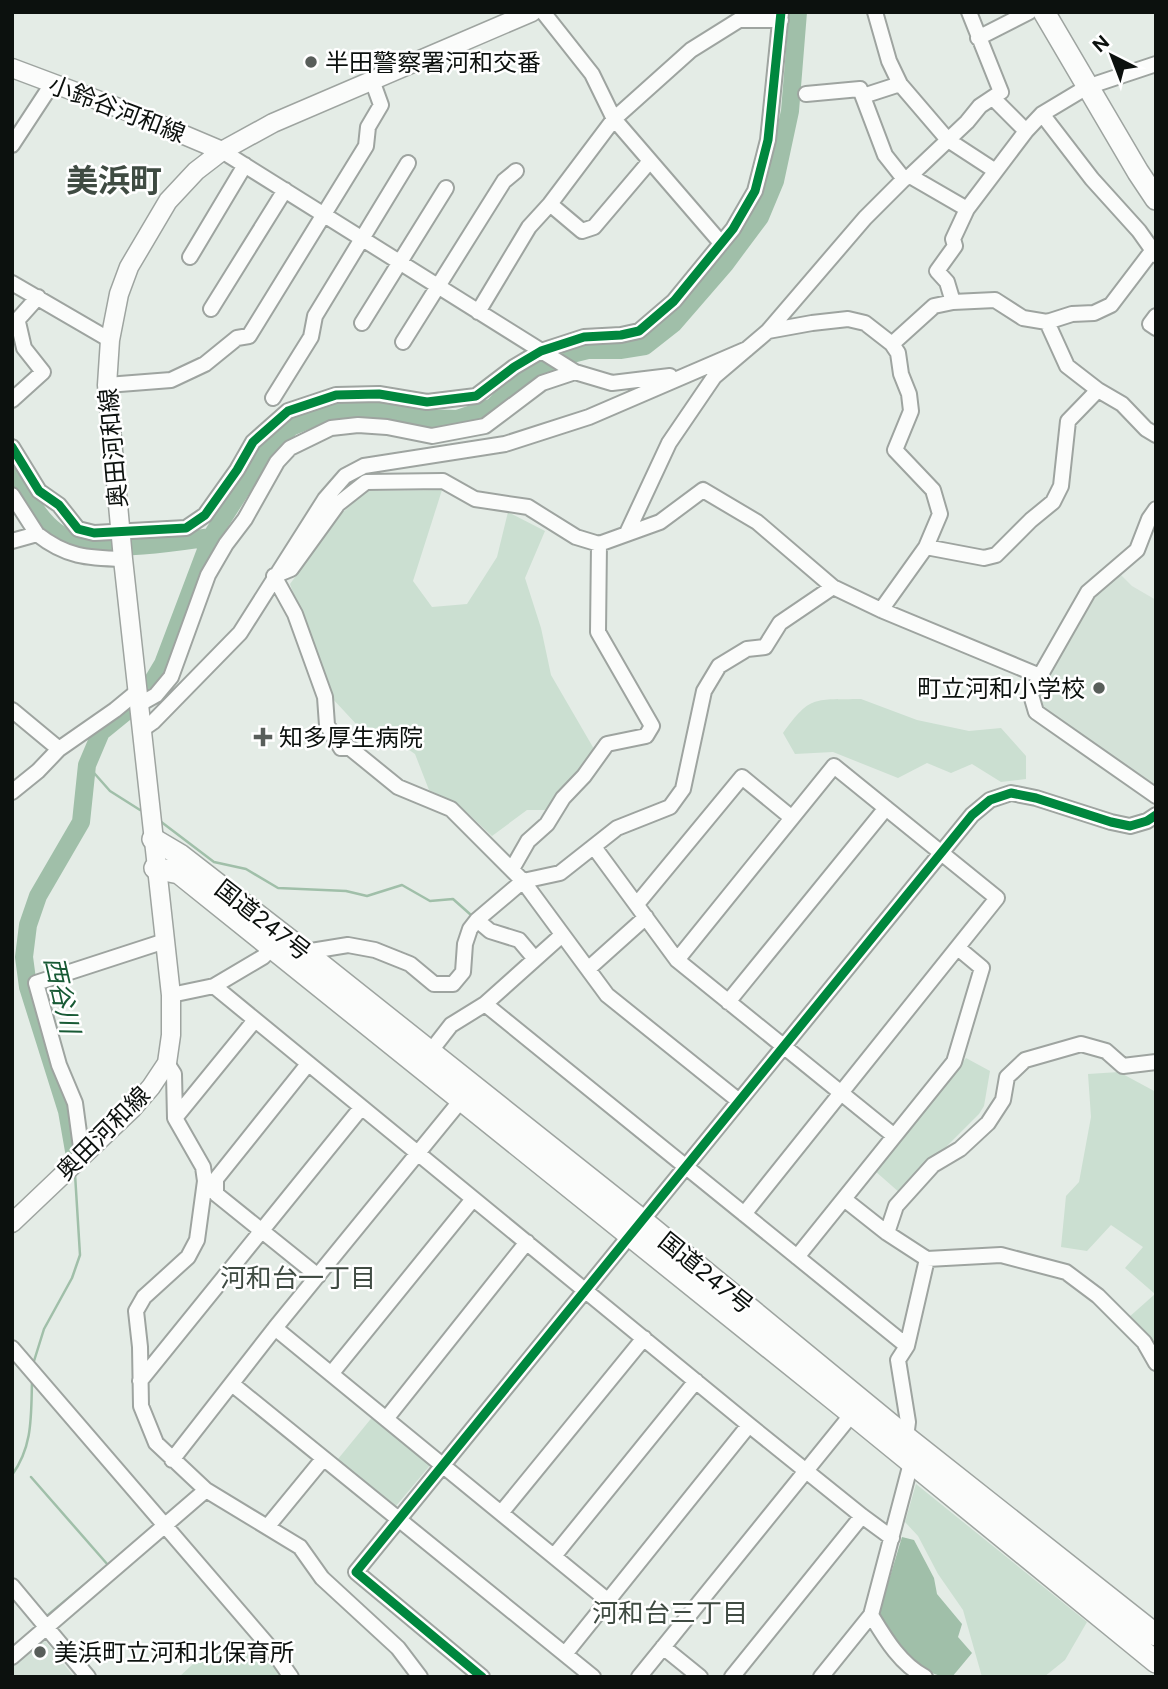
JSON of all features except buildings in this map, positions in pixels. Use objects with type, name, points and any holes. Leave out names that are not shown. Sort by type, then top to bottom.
[{"type":"highway","points":[[1044,12],[1154,194]]},
{"type":"highway","name":"国道247号","points":[[153,839],[180,855],[430,1052],[852,1414],[1156,1662]]},
{"type":"highway","name":"国道247号","points":[[155,868],[179,873],[462,1099],[906,1437],[1156,1635]]},
{"type":"main road","name":"奥田河和線","points":[[12,1223],[132,1109],[167,1063],[171,1035],[171,995],[155,868],[107,385],[110,340],[119,294],[129,267],[168,201],[222,150],[272,123],[532,12]]},
{"type":"main road","name":"小鈴谷河和線","points":[[12,68],[222,150]]},
{"type":"street","points":[[543,12],[592,74],[614,119],[721,243]]},
{"type":"street","points":[[875,12],[889,61],[900,84],[948,140],[995,170]]},
{"type":"street","points":[[627,533],[669,443],[713,377],[768,331],[865,218],[980,106],[1001,93],[969,12]]},
{"type":"street","points":[[978,38],[1029,12]]},
{"type":"street","points":[[12,447],[39,491],[59,505],[78,529],[94,533],[186,528],[205,515],[253,442],[289,411],[336,395],[379,394],[427,402],[477,396],[514,367],[541,351],[584,337],[639,331],[674,301],[733,229],[755,191],[768,139],[781,16],[738,20],[691,50],[614,119],[550,204],[529,227],[478,312]]},
{"type":"street","points":[[953,302],[947,282],[937,271],[955,246],[953,239],[967,209],[1026,131],[1042,114],[1087,87],[1156,64]]},
{"type":"street","points":[[107,385],[171,380],[205,364],[237,338],[249,336],[366,146],[368,127],[381,105],[372,80]]},
{"type":"street","points":[[12,145],[52,84]]},
{"type":"street","points":[[863,96],[900,84]]},
{"type":"street","points":[[806,94],[860,89],[885,155],[907,178],[967,209]]},
{"type":"street","points":[[993,98],[1026,131]]},
{"type":"street","points":[[892,344],[934,306],[953,302],[995,300],[1023,318],[1047,322],[1072,314],[1094,313],[1111,305],[1154,253],[1139,231],[1092,179],[1042,114]]},
{"type":"street","points":[[222,150],[571,370],[612,383],[685,374]]},
{"type":"street","points":[[550,204],[582,231],[594,227],[650,161]]},
{"type":"street","points":[[273,398],[311,337],[315,316],[408,163]]},
{"type":"street","points":[[190,257],[245,165]]},
{"type":"street","points":[[403,342],[504,181],[516,171]]},
{"type":"street","points":[[362,323],[446,188]]},
{"type":"street","points":[[211,309],[285,190]]},
{"type":"street","points":[[12,283],[110,340]]},
{"type":"street","points":[[12,400],[43,372],[24,348],[15,324],[38,297]]},
{"type":"street","points":[[1156,317],[1150,324],[1156,328]]},
{"type":"street","points":[[768,331],[848,319],[865,323],[892,344],[898,353],[911,411],[895,450],[933,489],[940,514],[926,547],[881,610]]},
{"type":"street","points":[[1047,322],[1067,366],[1098,390],[1122,404],[1146,429],[1156,435]]},
{"type":"street","points":[[12,792],[59,749],[115,710],[140,710],[153,722],[240,633],[325,499],[345,477],[364,466],[505,444],[589,416],[747,349]]},
{"type":"street","points":[[140,710],[171,677],[208,575],[245,519],[277,462],[290,448],[331,428],[358,425],[387,427],[432,436],[485,426],[542,383],[571,370]]},
{"type":"street","points":[[926,547],[984,558],[996,555],[1053,502],[1061,486],[1068,421],[1098,390]]},
{"type":"street","points":[[274,576],[290,569],[338,504],[366,482],[443,481],[475,499],[528,507],[576,537],[599,544],[660,522],[703,490],[757,522],[833,587],[881,610],[1040,676]]},
{"type":"street","points":[[12,495],[37,534],[52,546],[85,558],[123,559]]},
{"type":"street","points":[[1156,509],[1136,550],[1088,592],[1031,695],[1035,712],[1156,796]]},
{"type":"street","points":[[12,541],[37,534]]},
{"type":"street","points":[[512,869],[528,841],[547,824],[563,798],[584,776],[607,744],[646,736],[652,726],[598,632],[599,544]]},
{"type":"street","points":[[274,576],[295,614],[325,697],[327,725],[341,748],[350,748],[398,787],[451,809],[523,881],[607,995],[739,1101]]},
{"type":"street","points":[[305,952],[348,945],[375,950],[410,964],[434,984],[453,984],[463,972],[465,944],[470,929],[523,881],[560,873],[617,828],[670,807],[683,789],[704,691],[719,666],[747,649],[765,647],[780,623],[833,587]]},
{"type":"street","points":[[12,710],[59,749]]},
{"type":"street","points":[[677,960],[834,766],[997,898],[744,1214]]},
{"type":"street","points":[[636,904],[742,778],[792,818]]},
{"type":"street","points":[[482,1677],[356,1572],[972,814],[990,800],[1011,793],[1037,798],[1130,826],[1156,816]]},
{"type":"street","points":[[728,1002],[886,808]]},
{"type":"street","points":[[594,847],[677,960],[893,1135]]},
{"type":"street","points":[[588,970],[646,916]]},
{"type":"street","points":[[477,920],[490,931],[519,940],[535,959]]},
{"type":"street","points":[[430,1052],[451,1025],[485,1004],[562,934]]},
{"type":"street","points":[[82,1155],[75,1103],[60,1065],[36,984],[165,941]]},
{"type":"street","points":[[797,1257],[954,1062],[982,968],[958,947]]},
{"type":"street","points":[[171,995],[214,986],[263,957],[272,948]]},
{"type":"street","points":[[214,986],[749,1425],[892,1538]]},
{"type":"street","points":[[485,1004],[907,1346]]},
{"type":"street","points":[[176,1118],[254,1020]]},
{"type":"street","points":[[887,1233],[895,1206],[933,1165],[960,1149],[988,1123],[1003,1100],[1007,1077],[1025,1060],[1082,1044],[1106,1051],[1123,1066],[1156,1062]]},
{"type":"street","points":[[167,1063],[174,1074],[176,1118],[203,1167],[205,1181],[197,1240],[188,1257],[144,1297],[136,1311],[140,1347],[141,1406],[156,1443],[206,1490],[300,1547],[322,1578],[398,1648],[420,1677]]},
{"type":"street","points":[[308,1064],[216,1179],[216,1194],[318,1276]]},
{"type":"street","points":[[172,1460],[275,1328],[462,1099]]},
{"type":"street","points":[[140,1381],[361,1108]]},
{"type":"street","points":[[331,1374],[473,1199]]},
{"type":"street","points":[[844,1199],[887,1233],[927,1259],[1000,1255],[1066,1272],[1098,1296],[1144,1342],[1156,1363]]},
{"type":"street","points":[[386,1419],[527,1242]]},
{"type":"street","points":[[906,1437],[908,1422],[898,1360],[907,1346],[927,1259]]},
{"type":"street","points":[[275,1328],[607,1600]]},
{"type":"street","points":[[501,1513],[643,1338]]},
{"type":"street","points":[[12,1348],[273,1651],[291,1677]]},
{"type":"street","points":[[554,1556],[696,1381]]},
{"type":"street","points":[[232,1384],[593,1677]]},
{"type":"street","points":[[639,1677],[852,1414]]},
{"type":"street","points":[[565,1654],[749,1425]]},
{"type":"street","points":[[268,1526],[323,1459]]},
{"type":"street","points":[[821,1677],[872,1615],[911,1463]]},
{"type":"street","points":[[12,1657],[206,1490]]},
{"type":"street","points":[[732,1677],[862,1516]]},
{"type":"street","points":[[12,1586],[88,1677]]},
{"type":"street","points":[[872,1615],[889,1645],[916,1675]]},
{"type":"street","points":[[663,1647],[700,1677]]},
{"type":"shaded area","points":[[442,490],[413,581],[432,607],[467,604],[497,557],[508,512],[545,531],[525,578],[541,628],[551,675],[594,749],[547,810],[527,810],[492,836],[459,805],[429,790],[415,754],[379,729],[358,726],[331,697],[290,584],[342,513],[367,491]]},
{"type":"shaded area","name":"町立河和小学校","points":[[1120,574],[1132,586],[1156,600],[1156,789],[1044,710],[1039,696],[1045,679],[1093,596]]},
{"type":"shaded area","points":[[861,699],[917,720],[969,731],[1001,728],[1026,756],[1026,779],[1001,782],[972,764],[951,773],[927,763],[898,778],[833,752],[795,754],[783,733],[808,705],[823,700]]},
{"type":"shaded area","points":[[966,1058],[990,1071],[984,1106],[900,1193],[875,1171]]},
{"type":"shaded area","points":[[1119,1072],[1156,1092],[1156,1353],[1128,1318],[1155,1294],[1125,1268],[1143,1247],[1111,1225],[1087,1251],[1061,1247],[1066,1196],[1079,1182],[1091,1117],[1088,1074]]},
{"type":"shaded area","points":[[374,1415],[432,1463],[396,1506],[338,1459]]},
{"type":"shaded area","points":[[916,1484],[1087,1622],[1065,1660],[1044,1677],[982,1677],[963,1610],[938,1574],[918,1536],[905,1522]]},
{"type":"shaded area","points":[[902,1537],[914,1540],[934,1578],[937,1594],[962,1624],[958,1637],[972,1653],[952,1677],[928,1671],[917,1664],[900,1646],[879,1613]]},
{"type":"shaded area","name":"美浜町立河和北保育所","points":[[43,1638],[74,1677],[12,1677],[12,1665]]},
{"type":"shaded area","points":[[240,1644],[252,1659],[266,1654],[282,1677],[179,1677],[193,1664]]},
{"type":"waterway","points":[[148,689],[163,664],[211,537],[264,454],[291,427],[330,411],[372,409],[418,418],[457,419],[493,407],[520,379],[564,356],[588,350],[620,350],[645,346],[673,324],[725,264],[760,217],[775,181],[790,111],[798,12]]},
{"type":"waterway","points":[[12,472],[43,520],[76,543],[105,547],[211,537]]},
{"type":"waterway","name":"西谷川","points":[[74,1151],[67,1111],[28,987],[24,957],[28,925],[38,896],[81,822],[87,765],[101,732],[128,710]]},
{"type":"waterway","points":[[87,765],[110,791],[140,810]]},
{"type":"waterway","points":[[160,821],[214,862],[246,869],[278,888],[346,891],[367,896],[402,885],[430,901],[453,899],[471,915]]},
{"type":"waterway","points":[[34,1361],[44,1329],[72,1278],[80,1255],[75,1174]]},
{"type":"waterway","points":[[12,1475],[27,1442],[32,1381]]},
{"type":"waterway","points":[[31,1477],[108,1565],[48,1615]]},
{"type":"cycle path","points":[[12,447],[39,491],[59,505],[78,529],[94,533],[186,528],[205,515],[253,442],[288,411],[336,395],[379,394],[427,402],[476,396],[514,367],[541,351],[584,337],[639,331],[674,301],[733,229],[755,191],[768,140],[781,12]]},
{"type":"cycle path","points":[[482,1677],[356,1572],[972,815],[990,800],[1011,793],[1130,826],[1156,815]]},
{"type":"place","name":"半田警察署河和交番","points":[[311,62]]},
{"type":"place","name":"町立河和小学校","points":[[1099,688]]},
{"type":"place","name":"知多厚生病院","points":[[263,737]]},
{"type":"place","name":"美浜町立河和北保育所","points":[[40,1652]]},
{"type":"district","name":"美浜町","points":[[114,181]]},
{"type":"district","name":"河和台一丁目","points":[[298,1278]]},
{"type":"district","name":"河和台三丁目","points":[[670,1613]]}]
